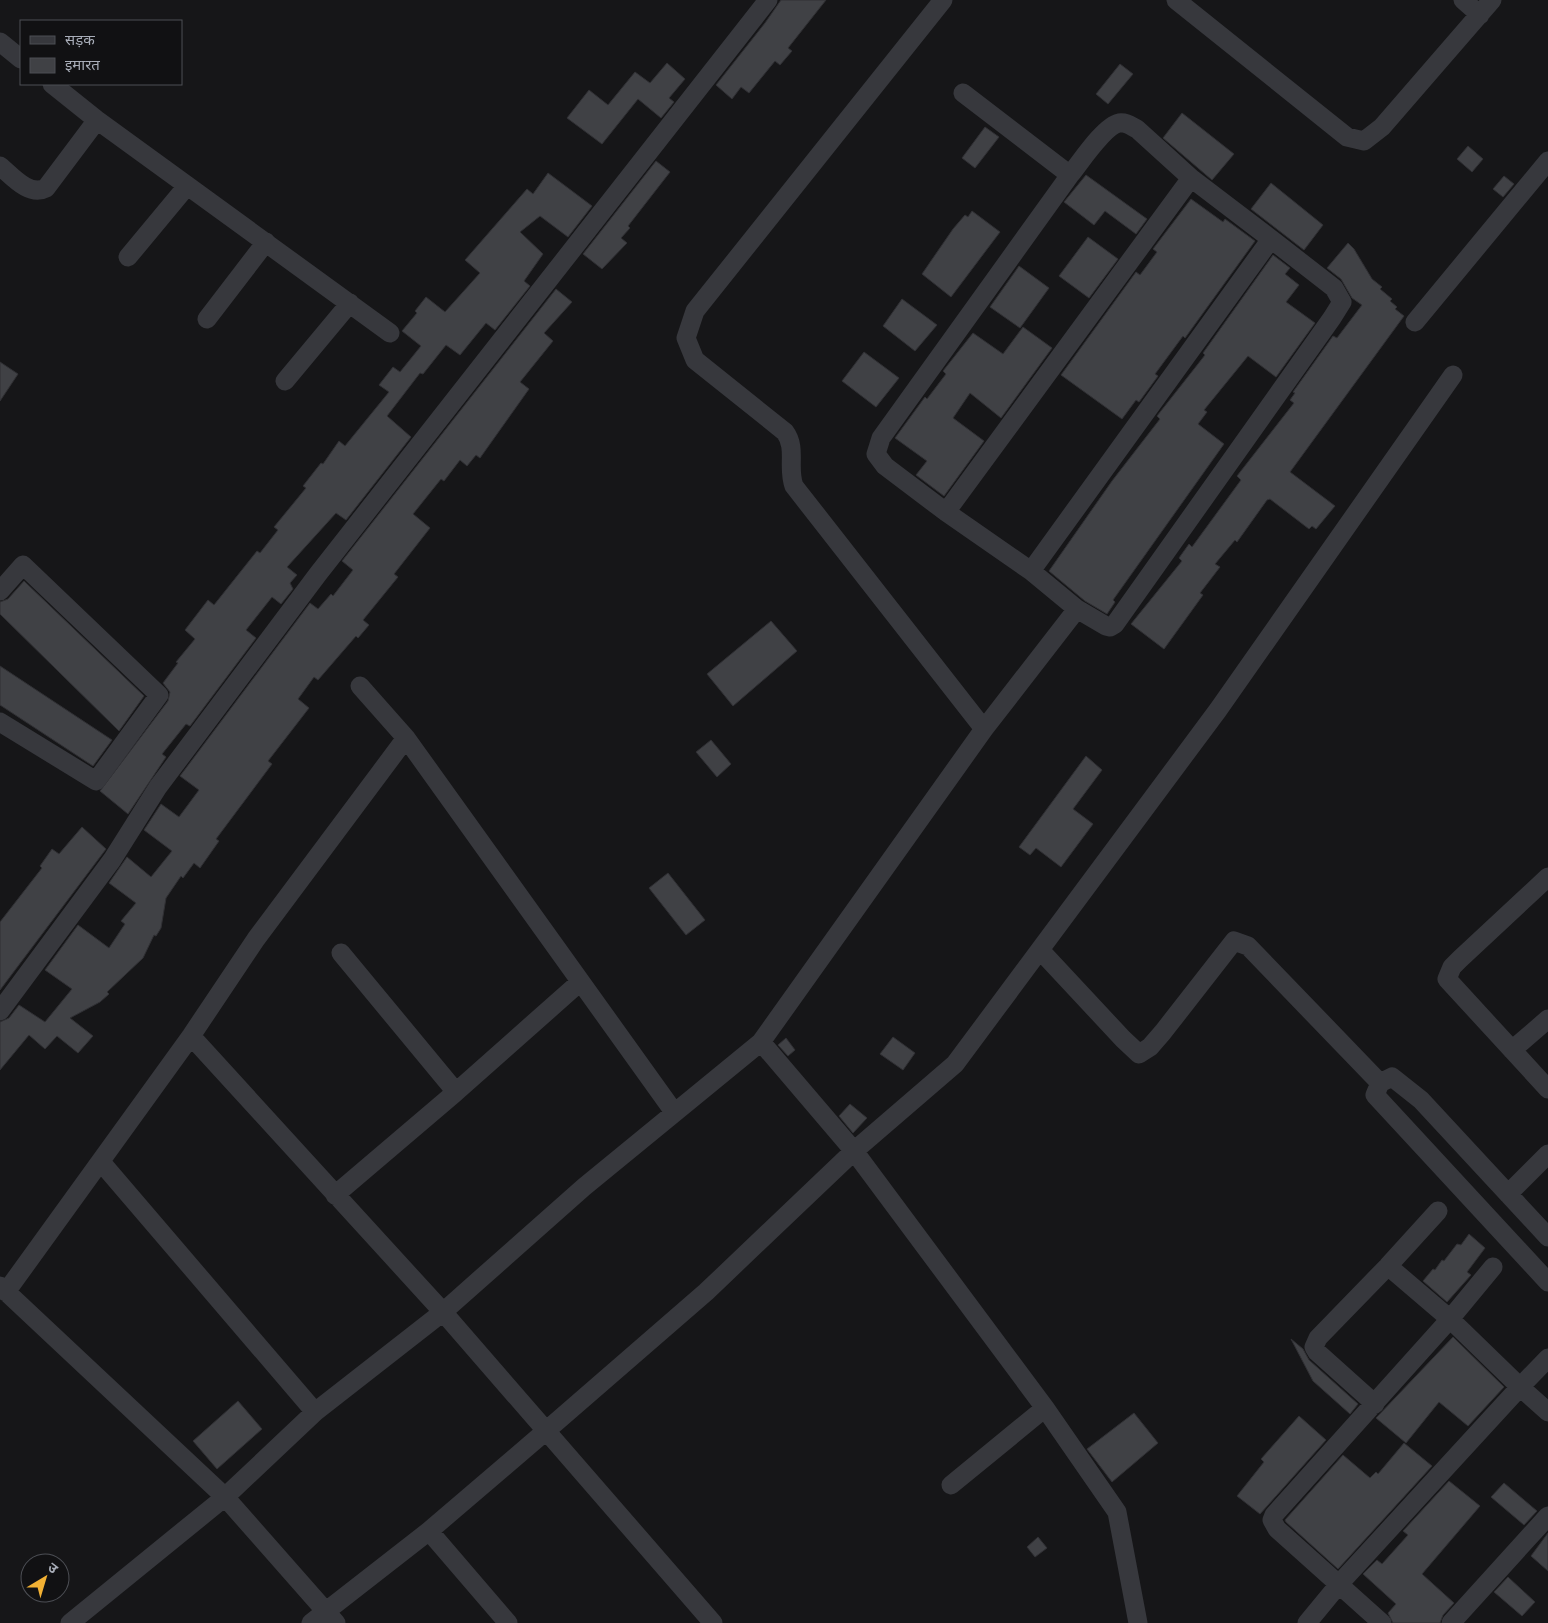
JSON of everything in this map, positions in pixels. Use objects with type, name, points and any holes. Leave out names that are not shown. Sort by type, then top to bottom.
[{"type":"street","points":[[0,1011],[112,860],[158,787],[318,574],[768,0]]},
{"type":"street","points":[[943,0],[695,311],[686,338],[695,360],[788,436],[792,446],[791,478],[794,486],[984,730]]},
{"type":"street","points":[[1176,0],[1347,137],[1364,141],[1382,127],[1486,7],[1463,0]]},
{"type":"street","points":[[0,43],[20,58]]},
{"type":"street","points":[[53,85],[97,120],[390,333]]},
{"type":"street","points":[[963,93],[1070,175]]},
{"type":"street","points":[[0,166],[30,190],[41,191],[46,188],[97,120]]},
{"type":"street","points":[[1117,123],[1126,124],[1137,129],[1191,178],[1334,288],[1342,302],[1115,624],[1110,627],[1077,609],[1031,570],[946,512],[885,466],[876,454],[881,438],[1070,175],[1103,134],[1117,123]]},
{"type":"street","points":[[1415,322],[1548,161]]},
{"type":"street","points":[[946,512],[1191,178]]},
{"type":"street","points":[[128,257],[187,186]]},
{"type":"street","points":[[1031,570],[1270,239]]},
{"type":"street","points":[[207,319],[266,242]]},
{"type":"street","points":[[286,381],[350,303]]},
{"type":"street","points":[[311,1623],[331,1617],[548,1430],[706,1292],[854,1151],[955,1064],[1218,710],[1453,375]]},
{"type":"street","points":[[0,591],[23,565],[159,695],[96,782],[0,722]]},
{"type":"street","points":[[70,1623],[225,1497],[315,1412],[443,1312],[584,1187],[761,1042],[984,730],[1077,609]]},
{"type":"street","points":[[360,686],[406,738],[674,1112]]},
{"type":"street","points":[[331,1617],[225,1497],[3,1289],[100,1162],[191,1036],[256,938],[406,738]]},
{"type":"street","points":[[1548,877],[1452,967],[1447,979],[1548,1089]]},
{"type":"street","points":[[1040,950],[1139,1054],[1150,1047],[1163,1032],[1234,942],[1248,946],[1380,1083]]},
{"type":"street","points":[[341,953],[456,1092]]},
{"type":"street","points":[[335,1195],[456,1092],[580,982]]},
{"type":"street","points":[[1512,1050],[1548,1019]]},
{"type":"street","points":[[191,1036],[548,1430],[713,1623]]},
{"type":"street","points":[[761,1042],[854,1151],[1045,1408],[1117,1512],[1138,1623]]},
{"type":"street","points":[[1548,1238],[1422,1100],[1404,1084],[1392,1077],[1380,1083],[1376,1095],[1548,1282]]},
{"type":"street","points":[[1508,1194],[1548,1154]]},
{"type":"street","points":[[100,1162],[315,1412]]},
{"type":"street","points":[[1375,1404],[1317,1352],[1314,1346],[1318,1338],[1438,1212]]},
{"type":"street","points":[[1388,1266],[1450,1319],[1548,1412]]},
{"type":"street","points":[[1382,1623],[1340,1583],[1277,1529],[1272,1520],[1278,1509],[1375,1404],[1493,1267]]},
{"type":"street","points":[[1307,1623],[1340,1583],[1548,1358]]},
{"type":"street","points":[[951,1485],[1045,1408]]},
{"type":"street","points":[[1451,1623],[1548,1516]]},
{"type":"street","points":[[429,1531],[508,1623]]},
{"type":"building","points":[[781,0],[826,0],[788,48],[792,51],[780,65],[775,61],[749,93],[741,87],[732,99],[716,85]]},
{"type":"building","points":[[667,63],[685,79],[669,98],[674,102],[661,118],[638,99],[602,144],[567,118],[589,90],[608,105],[635,72],[650,83]]},
{"type":"building","points":[[1120,64],[1133,74],[1108,104],[1096,94]]},
{"type":"building","points":[[1182,113],[1234,154],[1212,180],[1163,138]]},
{"type":"building","points":[[985,127],[999,137],[975,168],[962,158]]},
{"type":"building","points":[[1468,146],[1483,159],[1472,172],[1457,159]]},
{"type":"building","points":[[656,161],[670,172],[628,226],[630,228],[621,238],[627,243],[602,269],[583,254]]},
{"type":"building","points":[[548,173],[592,206],[568,237],[540,216],[520,232],[543,254],[524,281],[530,286],[495,330],[486,323],[460,355],[446,345],[423,374],[420,373],[387,416],[411,437],[346,520],[336,513],[287,567],[297,575],[290,583],[293,589],[281,604],[272,597],[246,630],[256,638],[190,726],[186,724],[162,754],[166,757],[128,814],[100,791],[168,701],[170,692],[163,683],[178,663],[176,662],[195,639],[185,630],[208,600],[214,605],[257,551],[260,553],[278,530],[274,527],[306,488],[303,486],[321,463],[323,464],[339,441],[345,446],[389,392],[379,385],[393,367],[400,372],[421,346],[402,331],[417,313],[415,311],[426,297],[445,312],[480,273],[465,260],[527,189],[533,194]]},
{"type":"building","points":[[1086,175],[1147,219],[1136,234],[1105,211],[1094,225],[1064,202]]},
{"type":"building","points":[[1504,176],[1514,184],[1503,197],[1493,189]]},
{"type":"building","points":[[1271,183],[1323,225],[1304,250],[1251,209]]},
{"type":"building","points":[[1191,199],[1223,222],[1225,219],[1255,241],[1185,338],[1183,336],[1155,374],[1158,376],[1139,402],[1136,400],[1122,419],[1061,375],[1136,272],[1140,275],[1157,252],[1153,249]]},
{"type":"building","points":[[972,211],[1000,232],[951,297],[922,274],[953,229],[965,215],[968,217]]},
{"type":"building","points":[[1088,237],[1118,259],[1089,298],[1059,276]]},
{"type":"building","points":[[1348,243],[1354,249],[1372,279],[1392,299],[1390,301],[1397,307],[1395,309],[1404,316],[1290,472],[1335,506],[1316,529],[1312,526],[1309,529],[1270,499],[1267,500],[1237,542],[1235,540],[1215,564],[1220,567],[1200,593],[1203,595],[1164,649],[1131,624],[1182,561],[1179,558],[1189,544],[1192,547],[1241,480],[1237,476],[1294,403],[1290,400],[1295,393],[1293,392],[1333,336],[1337,338],[1362,305],[1352,298],[1341,279],[1327,268]]},
{"type":"building","points":[[1273,255],[1290,268],[1285,274],[1299,285],[1286,302],[1315,323],[1276,377],[1248,356],[1204,410],[1207,412],[1198,424],[1224,444],[1113,600],[1115,602],[1107,614],[1085,601],[1049,571],[1112,481],[1160,419],[1157,416],[1205,355],[1203,353]]},
{"type":"building","points":[[1019,266],[1049,288],[1020,328],[990,307]]},
{"type":"building","points":[[556,289],[572,302],[544,333],[553,341],[520,382],[529,389],[480,458],[476,455],[467,466],[460,460],[444,481],[441,479],[413,514],[430,528],[394,574],[398,577],[363,620],[369,625],[358,638],[356,636],[318,680],[314,677],[298,699],[309,708],[268,761],[272,764],[216,839],[219,841],[200,868],[194,863],[183,878],[181,876],[166,898],[161,928],[156,936],[154,935],[143,958],[107,992],[109,994],[100,1002],[70,1018],[93,1036],[78,1053],[57,1036],[45,1049],[29,1035],[0,1070],[0,1022],[9,1018],[19,1005],[45,1022],[72,989],[45,970],[78,925],[109,948],[125,924],[121,921],[136,903],[109,883],[127,857],[151,877],[172,851],[144,830],[161,804],[179,817],[199,790],[180,776],[310,603],[318,609],[331,594],[333,596],[353,570],[342,561]]},
{"type":"building","points":[[902,299],[937,325],[915,351],[883,326]]},
{"type":"building","points":[[1023,327],[1052,348],[1001,418],[970,393],[953,418],[984,441],[944,496],[916,475],[927,461],[895,438],[925,397],[927,399],[946,374],[943,371],[973,333],[1003,354]]},
{"type":"building","points":[[864,352],[899,378],[876,407],[842,381]]},
{"type":"building","points":[[0,362],[18,374],[0,401]]},
{"type":"building","points":[[24,581],[144,696],[119,731],[0,614],[0,602],[8,599]]},
{"type":"building","points":[[771,621],[797,651],[733,706],[707,674]]},
{"type":"building","points":[[0,666],[112,740],[93,766],[0,705]]},
{"type":"building","points":[[711,740],[731,764],[717,777],[696,752]]},
{"type":"building","points":[[1086,756],[1102,770],[1073,809],[1093,824],[1061,867],[1036,848],[1030,855],[1019,847]]},
{"type":"building","points":[[82,827],[106,849],[0,990],[0,922],[42,868],[40,866],[52,849],[59,854]]},
{"type":"building","points":[[668,873],[705,920],[686,935],[649,888]]},
{"type":"building","points":[[893,1037],[915,1053],[903,1070],[880,1054]]},
{"type":"building","points":[[786,1038],[795,1050],[788,1056],[778,1045]]},
{"type":"building","points":[[850,1104],[867,1118],[853,1133],[839,1116]]},
{"type":"building","points":[[1469,1234],[1485,1248],[1467,1272],[1471,1275],[1447,1302],[1423,1281],[1433,1269],[1435,1270],[1442,1260],[1444,1261],[1457,1244],[1461,1245]]},
{"type":"building","points":[[1453,1337],[1504,1387],[1468,1426],[1439,1402],[1406,1443],[1376,1418]]},
{"type":"building","points":[[1291,1339],[1303,1349],[1309,1360],[1358,1404],[1350,1414],[1313,1381]]},
{"type":"building","points":[[238,1401],[262,1429],[217,1469],[193,1441]]},
{"type":"building","points":[[1134,1413],[1158,1443],[1112,1482],[1087,1449]]},
{"type":"building","points":[[1299,1416],[1326,1440],[1260,1514],[1237,1496],[1264,1462],[1261,1459]]},
{"type":"building","points":[[1404,1443],[1432,1466],[1338,1569],[1285,1520],[1343,1455],[1370,1478],[1376,1472],[1378,1474]]},
{"type":"building","points":[[1449,1481],[1480,1506],[1422,1574],[1454,1603],[1443,1615],[1440,1623],[1393,1623],[1388,1613],[1396,1604],[1363,1574],[1377,1560],[1382,1564],[1408,1535],[1403,1531]]},
{"type":"building","points":[[1504,1483],[1537,1511],[1524,1525],[1491,1497]]},
{"type":"building","points":[[1548,1533],[1548,1571],[1531,1556]]},
{"type":"building","points":[[1038,1537],[1047,1548],[1035,1557],[1027,1547]]},
{"type":"building","points":[[1508,1577],[1535,1602],[1522,1616],[1494,1592]]}]
